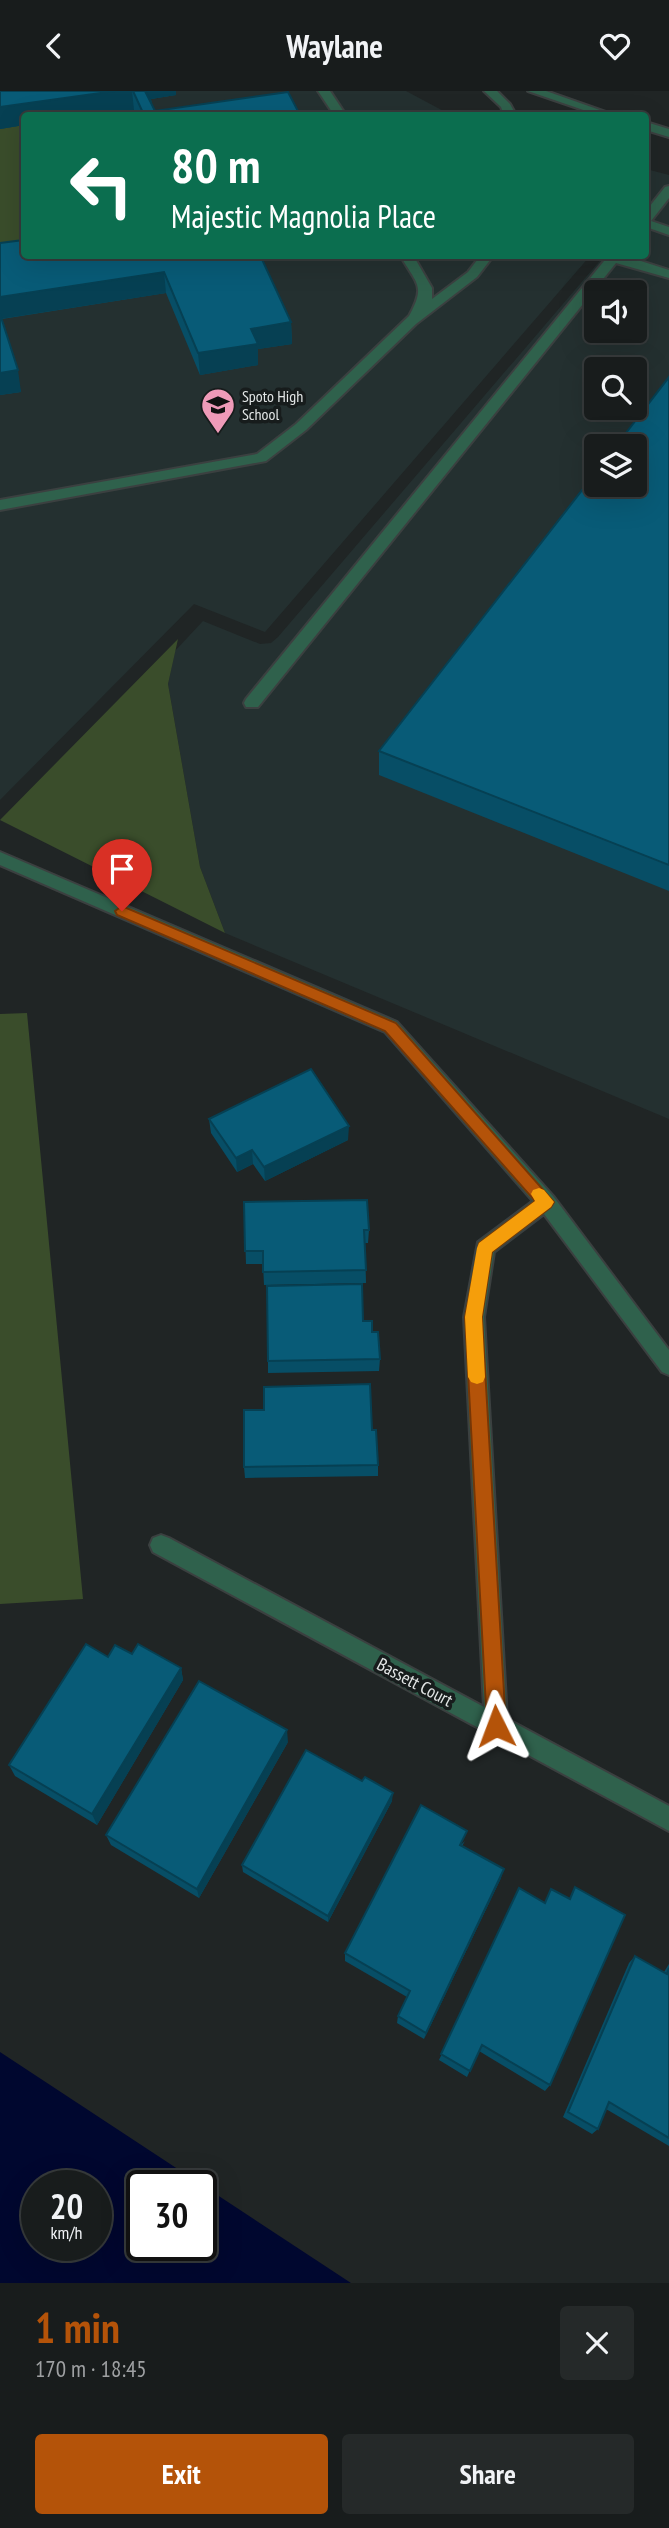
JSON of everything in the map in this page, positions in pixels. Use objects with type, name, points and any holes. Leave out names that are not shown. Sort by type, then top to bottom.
[{"type":"street","points":[[310,91],[323,112]]},
{"type":"street","points":[[324,91],[338,112]]},
{"type":"street","points":[[490,91],[509,112]]},
{"type":"street","points":[[534,91],[599,112]]},
{"type":"street","points":[[649,217],[669,190]]},
{"type":"street","points":[[649,222],[669,231]]},
{"type":"street","points":[[408,259],[425,288],[426,299],[411,321]]},
{"type":"street","points":[[0,505],[261,458],[279,446],[338,394],[411,321],[450,293],[484,259]]},
{"type":"street","points":[[252,703],[613,259]]},
{"type":"street","points":[[621,259],[669,274]]},
{"type":"street","points":[[0,859],[391,1027],[546,1202],[669,1366]]},
{"type":"street","points":[[496,1726],[474,1317],[485,1248],[546,1202]]},
{"type":"street","name":"Bassett Court","points":[[161,1545],[669,1819]]},
{"type":"shaded area","name":"Spoto High School","points":[[0,91],[406,91],[445,112],[21,112],[21,259],[587,259],[265,632],[194,604],[0,800]]},
{"type":"shaded area","points":[[649,170],[669,175],[669,1119],[225,933],[200,867],[168,684],[175,651],[203,621],[260,644],[271,643],[601,259],[649,259]]},
{"type":"green space","points":[[21,126],[21,256],[0,265],[0,129]]},
{"type":"green space","points":[[178,639],[168,684],[200,867],[225,933],[0,820]]},
{"type":"green space","points":[[27,1013],[83,1599],[0,1604],[0,1014]]},
{"type":"water","points":[[0,2052],[179,2170],[126,2170],[126,2261],[217,2261],[217,2195],[351,2283],[0,2283]]},
{"type":"building","points":[[0,91],[115,91],[0,107]]},
{"type":"building","points":[[133,91],[145,91],[155,111],[288,92],[298,112],[143,112]]},
{"type":"building","points":[[21,240],[21,259],[262,259],[291,322],[251,329],[258,344],[198,353],[164,272],[0,297],[0,243]]},
{"type":"building","points":[[0,314],[18,370],[0,373]]},
{"type":"building","points":[[669,377],[669,865],[379,751],[584,488],[584,497],[647,497],[647,434],[625,434],[636,420],[647,420],[647,406]]},
{"type":"building","points":[[311,1069],[349,1126],[264,1167],[252,1150],[236,1158],[209,1119]]},
{"type":"building","points":[[367,1200],[369,1230],[364,1230],[366,1270],[263,1272],[263,1251],[245,1251],[244,1202]]},
{"type":"building","points":[[362,1284],[363,1321],[372,1321],[372,1332],[378,1332],[380,1359],[268,1361],[267,1286]]},
{"type":"building","points":[[370,1384],[372,1430],[376,1430],[378,1465],[244,1467],[244,1410],[264,1410],[264,1387]]},
{"type":"building","points":[[86,1644],[108,1657],[115,1645],[132,1654],[138,1644],[181,1668],[92,1814],[9,1765]]},
{"type":"building","points":[[199,1681],[287,1730],[197,1889],[106,1835]]},
{"type":"building","points":[[306,1750],[362,1781],[365,1777],[393,1793],[328,1916],[242,1865]]},
{"type":"building","points":[[421,1805],[467,1831],[460,1845],[504,1869],[426,2033],[398,2016],[410,1991],[345,1953]]},
{"type":"building","points":[[575,1887],[625,1915],[550,2085],[482,2045],[470,2071],[441,2054],[519,1888],[545,1903],[551,1889],[570,1899]]},
{"type":"building","points":[[635,1956],[667,1974],[669,1968],[669,2138],[609,2102],[598,2129],[568,2112]]},
{"type":"slow traffic","points":[[477,1377],[474,1317],[485,1248],[546,1202],[539,1194]]},
{"type":"place","name":"Spoto High School","points":[[218,435]]},
{"type":"route","points":[[122,911],[391,1027],[546,1202],[485,1248],[474,1317],[496,1726]]}]
